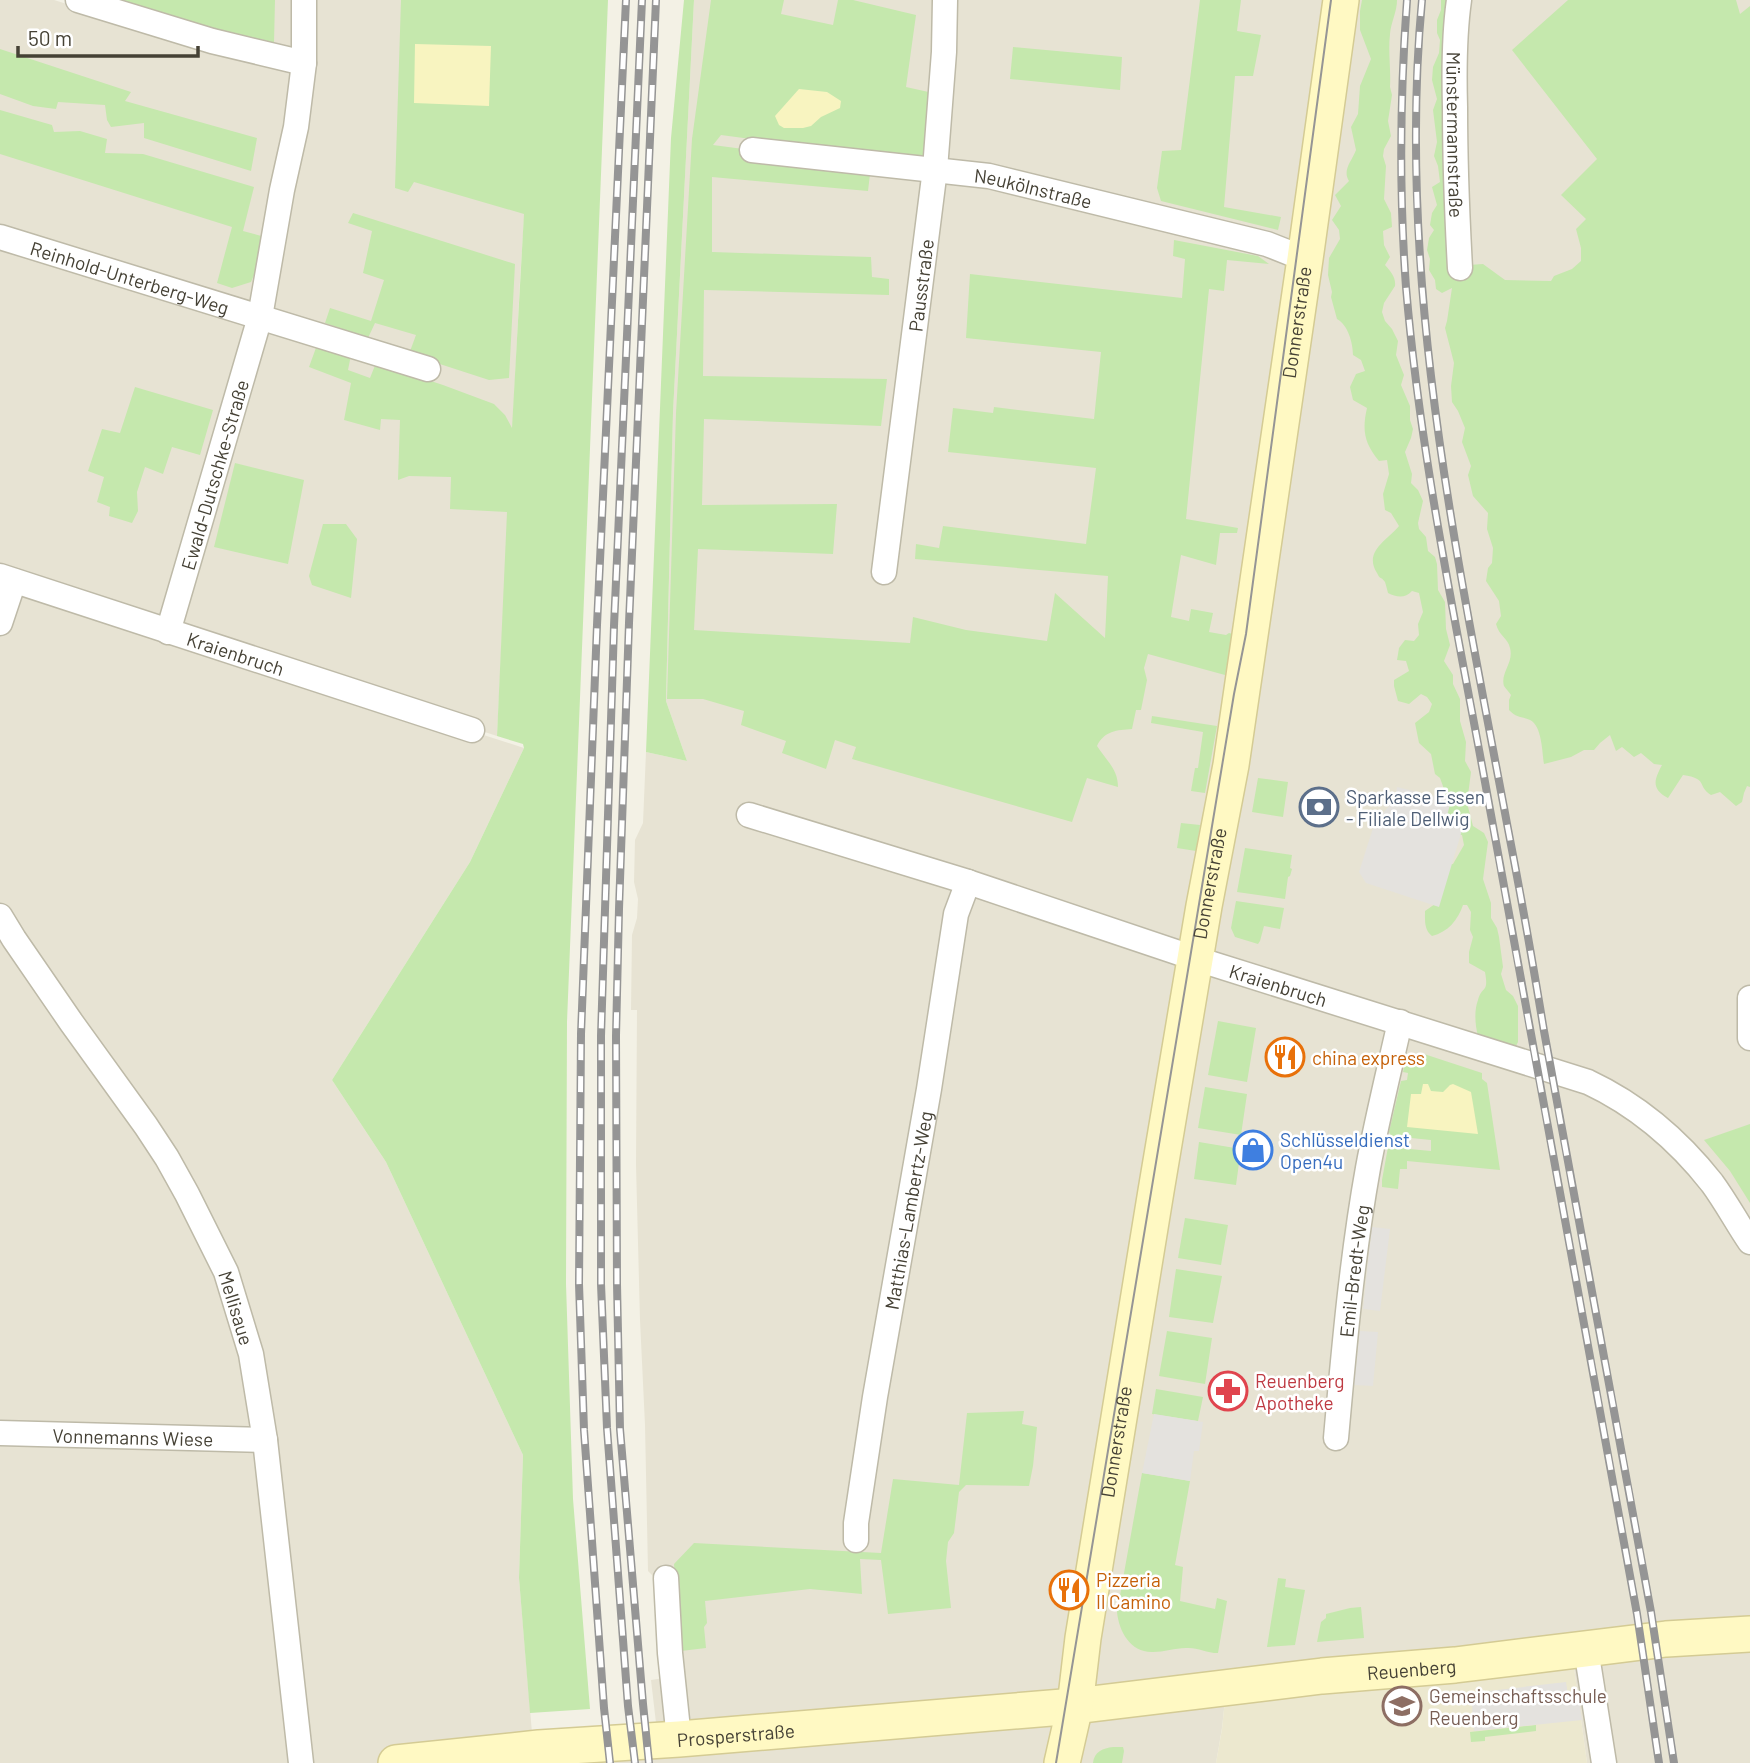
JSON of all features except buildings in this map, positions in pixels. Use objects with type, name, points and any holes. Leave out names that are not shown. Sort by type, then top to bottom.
[{"type":"main road","name":"Donnerstraße","points":[[1062,1763],[1075,1706],[1083,1637],[1138,1297],[1233,752],[1340,0]]},
{"type":"main road","name":"Reuenberg","points":[[1075,1706],[1666,1639],[1750,1634]]},
{"type":"main road","name":"Prosperstraße","points":[[396,1763],[485,1759],[539,1748],[1075,1706]]},
{"type":"street","points":[[78,0],[212,41],[303,63]]},
{"type":"street","name":"Ewald-Dutschke-Straße","points":[[168,632],[260,317],[296,127],[303,63],[304,0]]},
{"type":"street","name":"Pausstraße","points":[[884,572],[934,169],[944,52],[945,0]]},
{"type":"street","name":"Münstermannstraße","points":[[1459,0],[1454,88],[1460,268]]},
{"type":"street","name":"Neukölnstraße","points":[[752,150],[989,176],[1267,244],[1305,259]]},
{"type":"street","name":"Reinhold-Unterberg-Weg","points":[[0,237],[260,317]]},
{"type":"street","points":[[260,317],[429,369]]},
{"type":"street","points":[[0,623],[7,579]]},
{"type":"street","name":"Kraienbruch","points":[[7,579],[472,730]]},
{"type":"street","name":"Kraienbruch","points":[[749,815],[968,882],[1195,958],[1588,1082],[1611,1093],[1655,1124],[1695,1163],[1713,1185],[1750,1242]]},
{"type":"street","name":"Matthias-Lambertz-Weg","points":[[856,1539],[856,1523],[875,1397],[929,1089],[956,914],[968,882]]},
{"type":"street","name":"Mellisaue","points":[[0,916],[71,1022],[146,1126],[187,1194],[226,1272],[251,1354],[265,1440],[301,1763]]},
{"type":"street","points":[[1750,998],[1750,1038]]},
{"type":"street","name":"Emil-Bredt-Weg","points":[[1336,1438],[1340,1381],[1364,1194],[1400,1022]]},
{"type":"street","name":"Vonnemanns Wiese","points":[[0,1433],[265,1440]]},
{"type":"street","points":[[666,1578],[679,1739]]},
{"type":"street","points":[[1586,1649],[1604,1763]]},
{"type":"shaded area","points":[[0,0],[54,0],[195,44],[260,46],[264,0],[536,0],[497,736],[0,574]]},
{"type":"shaded area","points":[[694,0],[1750,0],[1750,1631],[1071,1706],[1226,1690],[1216,1763],[0,1763],[0,579],[524,748],[470,862],[332,1080],[386,1162],[523,1455],[519,1578],[533,1745],[658,1740],[651,1680],[664,1678],[657,1580],[648,1571],[636,1165],[637,1010],[631,1010],[632,935],[637,918],[638,899],[634,882],[635,840],[643,823],[646,752],[687,761],[666,701],[673,413]]},
{"type":"shaded area","points":[[1397,787],[1451,800],[1446,820],[1463,827],[1439,907],[1366,883],[1359,872],[1374,825],[1395,798]]},
{"type":"shaded area","points":[[1372,1227],[1390,1229],[1380,1311],[1363,1309]]},
{"type":"shaded area","points":[[1360,1331],[1378,1332],[1373,1386],[1354,1385]]},
{"type":"shaded area","points":[[1154,1414],[1203,1422],[1199,1451],[1194,1451],[1190,1481],[1142,1473]]},
{"type":"shaded area","points":[[1750,1636],[1750,1763],[1587,1763],[1572,1653]]},
{"type":"shaded area","name":"Gemeinschaftsschule Reuenberg","points":[[1572,1653],[1587,1763],[1216,1763],[1226,1690]]},
{"type":"shaded area","points":[[1566,1682],[1569,1701],[1579,1701],[1582,1720],[1474,1731],[1471,1693]]},
{"type":"green space","points":[[93,0],[275,0],[274,43],[261,39],[260,46]]},
{"type":"green space","points":[[401,0],[608,0],[567,1022],[566,1284],[573,1499],[590,1709],[530,1713],[519,1578],[523,1455],[386,1162],[332,1080],[470,862],[524,748],[523,744],[497,736],[507,512],[450,509],[451,477],[409,476],[398,480],[400,420],[381,419],[380,430],[344,420],[351,383],[309,367],[317,345],[351,355],[348,370],[370,378],[376,363],[443,385],[494,404],[505,415],[512,428],[524,214],[414,182],[408,192],[395,188]]},
{"type":"green space","points":[[684,0],[694,0],[673,413],[666,701],[687,761],[646,752],[671,138]]},
{"type":"green space","points":[[711,0],[784,0],[781,14],[833,25],[838,0],[853,0],[916,15],[906,87],[933,93],[926,163],[721,135],[713,145],[911,171],[870,174],[868,191],[712,177],[712,252],[871,257],[872,277],[889,279],[889,295],[704,290],[703,376],[887,379],[881,426],[704,419],[702,505],[837,504],[833,554],[698,549],[694,630],[910,643],[913,617],[966,630],[1047,641],[1055,593],[1105,638],[1108,576],[915,559],[916,544],[939,548],[943,526],[1086,544],[1096,468],[948,452],[953,408],[993,413],[994,407],[1094,419],[1101,352],[966,338],[970,274],[1182,298],[1185,259],[1173,256],[1174,240],[1258,256],[1269,264],[1227,260],[1224,291],[1209,289],[1186,519],[1238,528],[1237,533],[1220,533],[1216,565],[1181,555],[1171,617],[1189,621],[1191,609],[1213,613],[1209,632],[1233,634],[1225,675],[1148,654],[1144,668],[1147,680],[1141,710],[1136,710],[1132,729],[1107,734],[1097,746],[1114,770],[1118,787],[1087,778],[1072,822],[852,759],[856,747],[835,740],[826,769],[782,753],[786,741],[741,725],[744,711],[703,699],[667,699],[676,413],[692,139]]},
{"type":"green space","points":[[1200,0],[1241,0],[1237,31],[1261,35],[1253,76],[1235,76],[1224,207],[1281,217],[1278,230],[1161,201],[1157,188],[1162,151],[1181,150]]},
{"type":"green space","points":[[1362,0],[1397,0],[1389,41],[1392,95],[1388,121],[1391,136],[1383,156],[1386,166],[1384,199],[1391,213],[1392,227],[1383,231],[1384,245],[1390,257],[1385,265],[1394,277],[1395,286],[1384,303],[1382,312],[1398,341],[1396,355],[1404,375],[1401,385],[1410,406],[1413,429],[1405,452],[1412,474],[1411,483],[1423,501],[1419,529],[1426,537],[1428,551],[1435,557],[1438,590],[1445,602],[1446,629],[1450,645],[1444,661],[1453,675],[1453,684],[1460,699],[1460,721],[1466,742],[1465,761],[1471,772],[1467,803],[1473,826],[1484,833],[1488,842],[1483,879],[1491,903],[1491,918],[1499,937],[1503,967],[1501,974],[1506,990],[1518,1006],[1518,1042],[1515,1048],[1478,1036],[1476,1008],[1486,987],[1486,979],[1485,972],[1469,963],[1473,937],[1470,930],[1471,912],[1467,905],[1463,905],[1458,916],[1443,932],[1432,936],[1426,928],[1425,911],[1435,904],[1444,865],[1453,864],[1464,845],[1462,835],[1447,833],[1444,789],[1440,778],[1435,774],[1431,754],[1419,743],[1415,723],[1429,712],[1432,704],[1421,694],[1409,704],[1398,701],[1394,686],[1394,680],[1409,671],[1406,661],[1397,660],[1399,648],[1405,640],[1414,641],[1419,635],[1418,624],[1423,612],[1419,593],[1412,591],[1406,595],[1394,596],[1388,593],[1385,582],[1373,565],[1373,558],[1379,546],[1399,526],[1391,513],[1385,510],[1383,494],[1389,474],[1387,460],[1379,461],[1370,448],[1365,430],[1367,408],[1353,400],[1350,387],[1356,374],[1365,371],[1361,360],[1353,355],[1349,335],[1337,319],[1331,297],[1329,258],[1340,239],[1339,230],[1332,220],[1341,206],[1335,195],[1349,181],[1347,169],[1356,150],[1351,127],[1358,114],[1360,86],[1371,59],[1360,30]]},
{"type":"green space","points":[[1441,0],[1454,0],[1466,29],[1469,265],[1483,264],[1505,280],[1551,281],[1554,276],[1572,269],[1581,261],[1576,229],[1586,219],[1561,195],[1597,159],[1512,50],[1568,0],[1736,0],[1740,14],[1750,6],[1750,787],[1747,786],[1742,802],[1736,806],[1720,792],[1711,795],[1699,780],[1683,775],[1668,798],[1659,791],[1656,784],[1662,765],[1654,764],[1641,753],[1634,757],[1622,747],[1616,751],[1610,735],[1594,750],[1584,750],[1571,757],[1544,764],[1541,739],[1534,723],[1509,710],[1511,695],[1503,681],[1511,653],[1496,624],[1501,616],[1499,601],[1486,581],[1488,568],[1492,563],[1493,548],[1487,529],[1488,513],[1473,496],[1468,475],[1471,466],[1462,442],[1465,428],[1452,402],[1454,363],[1445,328],[1452,288],[1442,293],[1436,289],[1435,280],[1429,270],[1427,250],[1434,230],[1430,225],[1432,213],[1437,205],[1432,187],[1440,182],[1434,156],[1437,142],[1433,110],[1437,99],[1432,80],[1433,67],[1439,53],[1437,20]]},
{"type":"green space","points":[[1013,47],[1122,57],[1120,90],[1010,79]]},
{"type":"green space","points":[[0,49],[131,92],[125,101],[257,138],[251,171],[144,138],[144,123],[111,127],[105,105],[58,102],[56,109],[33,106],[0,94]]},
{"type":"green space","points":[[0,110],[52,125],[54,132],[80,131],[107,139],[105,153],[143,154],[254,187],[243,231],[265,237],[251,282],[232,288],[217,283],[232,227],[0,154]]},
{"type":"green space","points":[[353,213],[515,264],[509,378],[489,380],[409,354],[416,335],[375,323],[368,338],[325,323],[330,308],[371,321],[384,280],[363,273],[372,231],[348,223]]},
{"type":"green space","points":[[135,387],[213,410],[200,455],[172,447],[163,474],[145,467],[137,492],[138,511],[132,523],[109,516],[110,507],[97,502],[104,477],[88,471],[102,429],[120,433]]},
{"type":"green space","points":[[235,463],[304,480],[288,564],[214,547]]},
{"type":"green space","points":[[323,524],[346,524],[357,539],[351,598],[312,585],[309,576]]},
{"type":"green space","points":[[1152,716],[1217,726],[1205,793],[1191,791],[1195,768],[1198,768],[1203,732],[1151,723]]},
{"type":"green space","points":[[1258,778],[1288,782],[1283,817],[1252,812]]},
{"type":"green space","points":[[1181,823],[1200,825],[1196,851],[1177,848]]},
{"type":"green space","points":[[1245,848],[1292,855],[1292,869],[1285,899],[1237,892]]},
{"type":"green space","points":[[1236,901],[1284,908],[1280,929],[1264,926],[1258,944],[1235,937],[1231,928]]},
{"type":"green space","points":[[1218,1021],[1256,1028],[1247,1082],[1208,1075]]},
{"type":"green space","points":[[1424,1054],[1482,1073],[1482,1079],[1487,1083],[1500,1170],[1407,1161],[1407,1169],[1400,1169],[1398,1189],[1382,1187],[1388,1147],[1431,1151],[1431,1140],[1391,1136],[1389,1132],[1401,1081],[1407,1080],[1408,1073],[1403,1072],[1405,1064],[1413,1057]]},
{"type":"green space","points":[[1205,1087],[1247,1094],[1241,1135],[1198,1128]]},
{"type":"green space","points":[[1750,1124],[1750,1203],[1730,1171],[1704,1140]]},
{"type":"green space","points":[[1199,1142],[1241,1149],[1236,1185],[1194,1179]]},
{"type":"green space","points":[[1185,1218],[1228,1225],[1221,1265],[1178,1258]]},
{"type":"green space","points":[[1176,1269],[1222,1276],[1213,1323],[1169,1317]]},
{"type":"green space","points":[[1167,1331],[1212,1338],[1205,1384],[1159,1376]]},
{"type":"green space","points":[[1156,1389],[1203,1397],[1198,1421],[1152,1414]]},
{"type":"green space","points":[[1024,1411],[1022,1424],[1037,1427],[1029,1486],[966,1485],[959,1492],[954,1533],[948,1542],[946,1561],[951,1608],[888,1614],[881,1560],[860,1559],[862,1594],[810,1589],[705,1601],[706,1648],[681,1651],[674,1564],[694,1543],[881,1553],[893,1479],[959,1485],[967,1413]]},
{"type":"green space","points":[[1142,1473],[1190,1481],[1175,1565],[1183,1567],[1180,1601],[1215,1609],[1217,1598],[1227,1601],[1218,1653],[1190,1648],[1145,1651],[1132,1645],[1120,1627],[1117,1612]]},
{"type":"green space","points":[[1278,1578],[1286,1579],[1285,1587],[1305,1590],[1295,1645],[1267,1647]]},
{"type":"green space","points":[[1361,1607],[1364,1638],[1317,1642],[1321,1622],[1326,1618],[1326,1614]]},
{"type":"green space","points":[[1536,1725],[1536,1731],[1485,1737],[1485,1741],[1471,1742],[1470,1732]]},
{"type":"green space","points":[[1123,1747],[1122,1763],[1093,1763],[1100,1751]]},
{"type":"sand","points":[[415,44],[491,46],[489,106],[414,103]]},
{"type":"sand","points":[[799,89],[827,92],[841,101],[840,108],[821,117],[811,126],[784,128],[779,125],[775,116]]},
{"type":"sand","points":[[1423,1084],[1428,1084],[1431,1091],[1443,1092],[1453,1084],[1471,1092],[1478,1134],[1407,1127],[1411,1094],[1421,1094]]},
{"type":"tram line","points":[[1056,1763],[1246,634],[1331,0]]},
{"type":"railway","points":[[610,1763],[584,1430],[579,1284],[581,1034],[626,0]]},
{"type":"railway","points":[[635,1763],[628,1706],[607,1428],[601,1284],[601,1036],[614,626],[642,0]]},
{"type":"railway","points":[[649,1763],[620,1429],[616,1036],[629,623],[656,0]]},
{"type":"railway","points":[[1407,0],[1402,108],[1402,216],[1406,287],[1420,412],[1451,597],[1637,1614],[1659,1763]]},
{"type":"railway","points":[[1422,0],[1416,105],[1417,209],[1424,313],[1436,417],[1469,623],[1651,1612],[1674,1763]]},
{"type":"place","name":"Sparkasse Essen - Filiale Dellwig","points":[[1319,807]]},
{"type":"place","name":"china express","points":[[1285,1057]]},
{"type":"place","name":"Schlüsseldienst Open4u","points":[[1253,1150]]},
{"type":"place","name":"Reuenberg Apotheke","points":[[1228,1391]]},
{"type":"place","name":"Pizzeria Il Camino","points":[[1069,1590]]},
{"type":"place","name":"Gemeinschaftsschule Reuenberg","points":[[1402,1706]]}]
